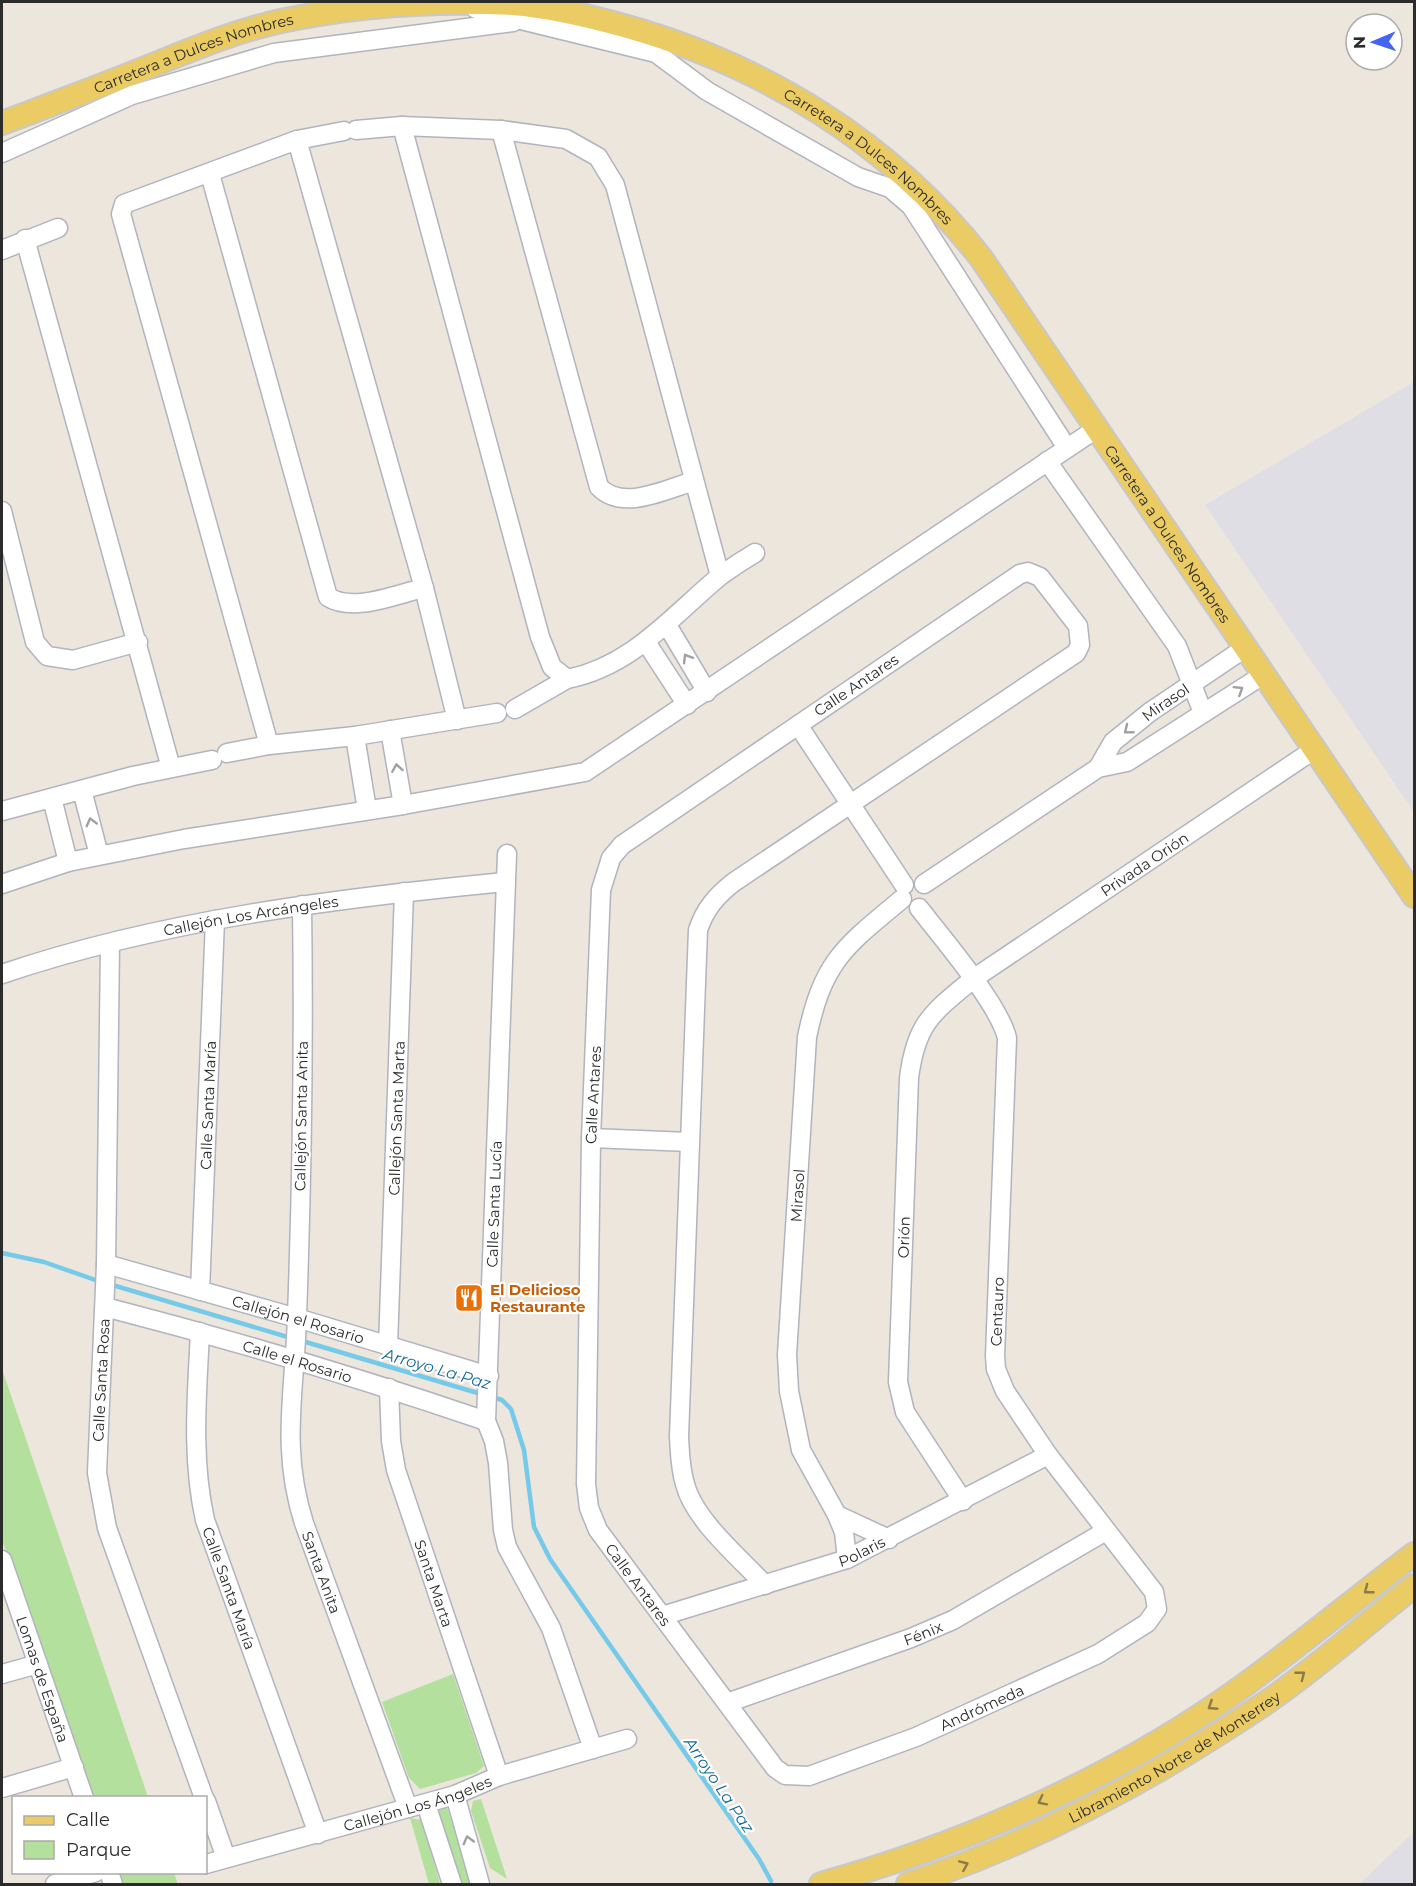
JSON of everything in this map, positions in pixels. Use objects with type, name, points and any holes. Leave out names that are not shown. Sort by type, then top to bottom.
[{"type":"main road","name":"Carretera a Dulces Nombres","points":[[2,123],[204,44],[251,29],[361,8],[450,3],[541,7],[583,15],[674,40],[725,60],[775,84],[824,114],[883,157],[957,228],[981,258],[1414,896]]},
{"type":"main road","points":[[821,1884],[951,1842],[1017,1814],[1153,1744],[1244,1685],[1414,1554]]},
{"type":"main road","name":"Libramiento Norte de Monterrey","points":[[910,1884],[1004,1848],[1129,1787],[1265,1703],[1414,1586]]},
{"type":"main road","points":[[869,1884],[938,1859],[951,1842]]},
{"type":"street","points":[[450,3],[656,53],[717,97],[858,177],[890,188],[911,206],[1067,448]]},
{"type":"street","points":[[2,153],[132,95],[274,53],[524,21]]},
{"type":"street","points":[[251,29],[259,59]]},
{"type":"street","points":[[402,126],[540,637],[552,667],[567,679]]},
{"type":"street","points":[[269,745],[121,213],[124,204],[297,140],[350,130],[402,126],[501,130],[566,139],[589,150],[606,168],[615,185],[720,576]]},
{"type":"street","points":[[501,130],[599,487],[607,496],[622,500],[694,481]]},
{"type":"street","points":[[297,140],[424,588],[457,720]]},
{"type":"street","points":[[210,174],[328,597],[341,603],[358,603],[424,588]]},
{"type":"street","points":[[2,250],[25,239],[58,228]]},
{"type":"street","points":[[25,239],[171,768]]},
{"type":"street","points":[[2,884],[68,862],[99,855],[403,805],[585,772],[1096,429]]},
{"type":"street","points":[[1047,461],[1177,646],[1203,713]]},
{"type":"street","points":[[2,511],[35,642],[47,656],[73,660],[138,642]]},
{"type":"street","points":[[515,709],[567,679],[601,668],[646,642],[720,576],[754,553]]},
{"type":"street","name":"Calle Antares","points":[[785,1775],[774,1768],[598,1530],[589,1508],[585,1458],[591,1138],[601,890],[611,858],[622,845],[1010,581],[1028,572],[1040,577],[1078,626],[1080,645],[1076,653],[851,804]]},
{"type":"street","points":[[667,625],[707,692]]},
{"type":"street","points":[[646,642],[687,705]]},
{"type":"street","name":"Mirasol","points":[[1098,768],[1113,742],[1150,712],[1191,687],[1245,648]]},
{"type":"street","name":"Mirasol","points":[[924,884],[1098,768],[1127,762],[1263,675]]},
{"type":"street","points":[[2,811],[269,745],[355,736],[497,713]]},
{"type":"street","points":[[798,724],[851,804],[912,908],[919,908],[928,897],[924,884],[918,881],[903,892]]},
{"type":"street","points":[[390,730],[403,805]]},
{"type":"street","points":[[355,736],[367,810]]},
{"type":"street","name":"Privada Orión","points":[[973,979],[1315,749]]},
{"type":"street","points":[[82,790],[99,855]]},
{"type":"street","points":[[52,798],[68,862]]},
{"type":"street","points":[[765,1585],[715,1532],[693,1503],[685,1485],[681,1463],[679,1437],[695,957],[698,930],[704,913],[714,898],[734,882],[851,804]]},
{"type":"street","name":"Calle Santa Lucía","points":[[507,854],[486,1419],[494,1441],[498,1463],[503,1530],[507,1547],[551,1628],[593,1749]]},
{"type":"street","name":"Callejón Los Arcángeles","points":[[2,974],[110,944],[215,920],[302,905],[505,882]]},
{"type":"street","name":"Callejón Santa Marta","points":[[388,1346],[404,892]]},
{"type":"street","name":"Mirasol","points":[[847,1559],[844,1532],[837,1515],[801,1450],[789,1391],[787,1355],[807,1037],[814,1003],[828,970],[849,942],[903,892]]},
{"type":"street","name":"Callejón Santa Anita","points":[[297,1322],[302,905]]},
{"type":"street","name":"Centauro","points":[[919,908],[973,979],[1005,1030],[1008,1049],[996,1369],[1005,1391],[1048,1455],[1154,1592],[1157,1600]]},
{"type":"street","name":"Calle Santa María","points":[[200,1291],[215,920]]},
{"type":"street","name":"Calle Santa Rosa","points":[[110,944],[106,1269],[97,1462],[100,1497],[107,1528],[204,1796]]},
{"type":"street","name":"Orión","points":[[963,1501],[904,1412],[898,1382],[909,1078],[912,1051],[920,1030],[935,1010],[973,979]]},
{"type":"street","points":[[591,1138],[689,1142]]},
{"type":"street","name":"Callejón el Rosario","points":[[106,1269],[200,1291],[297,1322],[388,1346],[489,1379]]},
{"type":"street","name":"Calle el Rosario","points":[[105,1303],[200,1332],[295,1357],[486,1419]]},
{"type":"street","name":"Santa Anita","points":[[297,1322],[288,1426],[294,1494],[417,1806],[452,1884]]},
{"type":"street","name":"Calle Santa María","points":[[200,1332],[196,1422],[203,1511],[318,1834]]},
{"type":"street","name":"Santa Marta","points":[[389,1388],[391,1441],[396,1470],[499,1776]]},
{"type":"street","name":"Polaris","points":[[662,1616],[847,1559],[1048,1455]]},
{"type":"street","points":[[837,1515],[889,1539]]},
{"type":"street","name":"Fénix","points":[[727,1703],[911,1638],[953,1620],[1106,1532]]},
{"type":"street","name":"Lomas de España","points":[[2,1560],[84,1796]]},
{"type":"street","name":"Andrómeda","points":[[785,1775],[809,1776],[835,1768],[916,1737],[1062,1672],[1098,1654],[1147,1623],[1154,1617],[1157,1600]]},
{"type":"street","points":[[2,1674],[38,1664]]},
{"type":"street","name":"Callejón Los Ángeles","points":[[207,1864],[455,1795],[499,1776],[627,1739]]},
{"type":"street","points":[[2,1788],[74,1767]]},
{"type":"street","points":[[455,1795],[480,1884]]},
{"type":"street","name":"Calle Santa Rosa","points":[[207,1805],[226,1858]]},
{"type":"street","points":[[55,1884],[89,1874]]},
{"type":"shaded area","points":[[1414,382],[1414,812],[1205,505]]},
{"type":"shaded area","points":[[1414,1832],[1414,1884],[1359,1884]]},
{"type":"green space","points":[[2,1369],[148,1796],[92,1796],[2,1540]]},
{"type":"green space","points":[[453,1674],[484,1766],[476,1773],[420,1789],[409,1778],[382,1702]]},
{"type":"green space","points":[[481,1799],[507,1879],[490,1868],[471,1811],[473,1801]]},
{"type":"green space","points":[[445,1806],[471,1884],[459,1884],[438,1811]]},
{"type":"green space","points":[[410,1818],[422,1820],[440,1884],[429,1884]]},
{"type":"green space","points":[[118,1874],[174,1874],[178,1884],[122,1884]]},
{"type":"waterway","name":"Arroyo La Paz","points":[[2,1253],[44,1262],[101,1282]]},
{"type":"waterway","name":"Arroyo La Paz","points":[[109,1284],[291,1338]]},
{"type":"waterway","name":"Arroyo La Paz","points":[[299,1340],[481,1394]]},
{"type":"waterway","name":"Arroyo La Paz","points":[[492,1397],[502,1400],[511,1409],[524,1450],[534,1527],[550,1559],[759,1859],[771,1881]]},
{"type":"place","name":"El Delicioso Restaurante","points":[[469,1298]]}]
